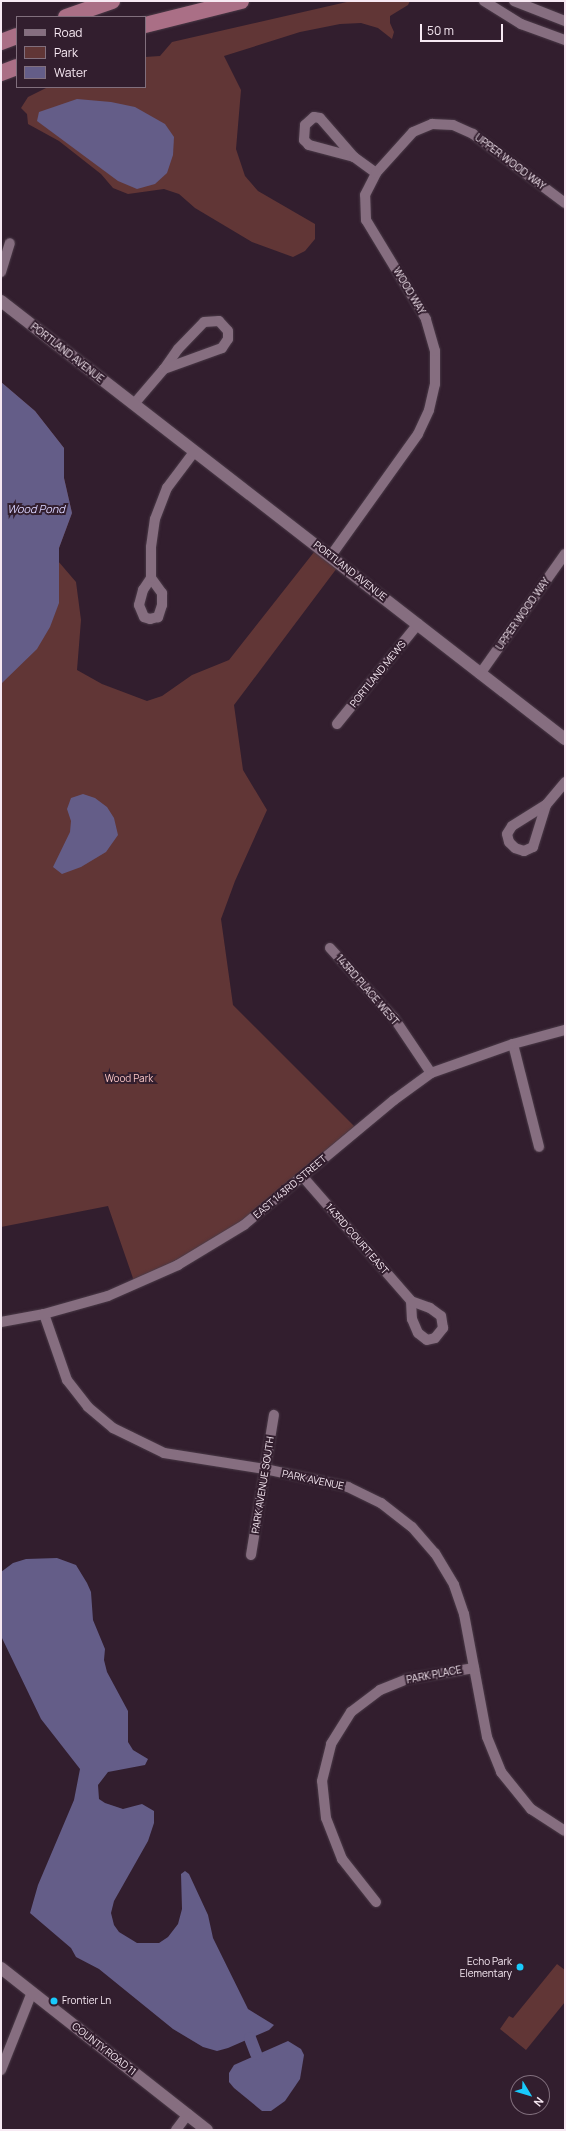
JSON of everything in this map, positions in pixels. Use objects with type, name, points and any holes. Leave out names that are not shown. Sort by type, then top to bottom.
[{"type":"highway","points":[[69,16],[112,1]]},
{"type":"highway","points":[[146,25],[241,1]]},
{"type":"highway","points":[[1,42],[16,36]]},
{"type":"highway","points":[[1,73],[16,67]]},
{"type":"street","points":[[484,1],[521,24],[565,40]]},
{"type":"street","points":[[514,1],[565,21]]},
{"type":"street","points":[[354,157],[309,145],[304,140],[305,124],[314,117],[320,118],[354,157],[376,173]]},
{"type":"street","name":"UPPER WOOD WAY","points":[[376,173],[413,132],[432,124],[453,125],[473,134],[565,203]]},
{"type":"street","name":"WOOD WAY","points":[[330,557],[418,434],[429,410],[435,384],[435,351],[426,319],[366,220],[365,195],[376,173]]},
{"type":"street","points":[[1,272],[10,243]]},
{"type":"street","name":"PORTLAND AVENUE","points":[[1,301],[565,739]]},
{"type":"street","points":[[134,404],[164,369],[178,348],[204,322],[219,321],[228,331],[228,339],[222,348],[164,369]]},
{"type":"street","points":[[151,578],[151,547],[155,519],[167,488],[194,452]]},
{"type":"street","name":"UPPER WOOD WAY","points":[[480,674],[565,554]]},
{"type":"street","name":"PORTLAND MEWS","points":[[337,724],[418,624]]},
{"type":"street","points":[[546,805],[533,847],[524,851],[515,848],[509,842],[508,834],[512,826],[546,805],[565,782]]},
{"type":"street","name":"143RD PLACE WEST","points":[[330,948],[394,1018],[431,1073]]},
{"type":"street","name":"EAST 143RD STREET","points":[[1,1322],[44,1314],[108,1296],[178,1265],[244,1225],[394,1100],[431,1073],[513,1044],[565,1030]]},
{"type":"street","points":[[513,1044],[539,1147]]},
{"type":"street","name":"143RD COURT EAST","points":[[303,1177],[410,1301]]},
{"type":"street","name":"PARK AVENUE","points":[[44,1314],[67,1380],[88,1407],[113,1428],[164,1453],[265,1469],[348,1487],[381,1503],[412,1527],[435,1553],[454,1585],[464,1614],[487,1737],[501,1772],[531,1809],[565,1831]]},
{"type":"street","name":"PARK AVENUE SOUTH","points":[[252,1555],[274,1415]]},
{"type":"street","name":"PARK PLACE","points":[[376,1902],[342,1859],[326,1818],[322,1781],[331,1744],[352,1712],[380,1690],[407,1680],[474,1668]]},
{"type":"street","name":"COUNTY ROAD 11","points":[[1,1968],[208,2130]]},
{"type":"street","points":[[1,2070],[32,1992]]},
{"type":"street","points":[[176,2130],[188,2114]]},
{"type":"green space","points":[[351,1],[410,1],[408,5],[390,16],[390,23],[394,32],[392,39],[378,28],[361,23],[340,24],[300,32],[224,56],[241,90],[236,149],[245,176],[258,191],[315,224],[315,239],[305,251],[293,257],[252,242],[195,208],[179,194],[164,189],[128,194],[113,188],[101,174],[59,141],[28,124],[27,114],[21,108],[28,97],[46,88],[146,88],[146,57],[160,56],[172,42]]},
{"type":"green space","name":"Wood Park","points":[[1,382],[35,411],[64,448],[64,478],[72,513],[59,548],[58,561],[76,582],[81,620],[77,670],[102,684],[147,701],[162,696],[192,675],[229,660],[318,547],[340,564],[234,705],[243,770],[267,810],[235,881],[221,919],[233,1005],[358,1130],[244,1225],[135,1284],[108,1206],[1,1227]]},
{"type":"green space","points":[[557,1964],[565,1970],[565,2002],[526,2050],[500,2029],[509,2016],[513,2018]]},
{"type":"water","points":[[77,99],[111,102],[135,107],[165,124],[174,137],[173,155],[167,173],[155,184],[137,189],[118,181],[37,121],[39,112]]},
{"type":"water","name":"Wood Pond","points":[[1,382],[35,411],[64,448],[64,478],[72,513],[59,548],[59,603],[50,627],[37,649],[2,683],[1,690]]},
{"type":"water","points":[[83,794],[95,798],[107,807],[114,818],[118,835],[106,852],[81,867],[62,874],[53,867],[70,832],[71,821],[67,809],[71,798]]},
{"type":"water","points":[[57,1558],[76,1565],[87,1583],[91,1592],[93,1620],[105,1649],[104,1660],[107,1672],[128,1711],[128,1742],[133,1750],[148,1759],[145,1765],[108,1772],[98,1785],[99,1799],[105,1803],[123,1809],[142,1804],[154,1811],[154,1823],[148,1841],[114,1901],[111,1913],[114,1925],[119,1932],[137,1943],[159,1943],[168,1937],[178,1924],[182,1909],[181,1874],[185,1871],[189,1874],[208,1915],[213,1938],[248,2009],[274,2025],[269,2030],[228,2048],[217,2051],[203,2047],[173,2029],[99,1969],[76,1957],[71,1948],[30,1913],[38,1885],[74,1800],[80,1769],[41,1719],[1,1636],[1,1572],[13,1563],[26,1559]]},
{"type":"water","points":[[288,2041],[301,2049],[304,2055],[300,2079],[285,2101],[271,2111],[262,2111],[234,2088],[229,2082],[229,2073],[234,2065]]},
{"type":"waterway","points":[[250,2038],[256,2054]]},
{"type":"place","name":"Echo Park Elementary","points":[[520,1967]]},
{"type":"place","name":"Frontier Ln","points":[[54,2001]]}]
